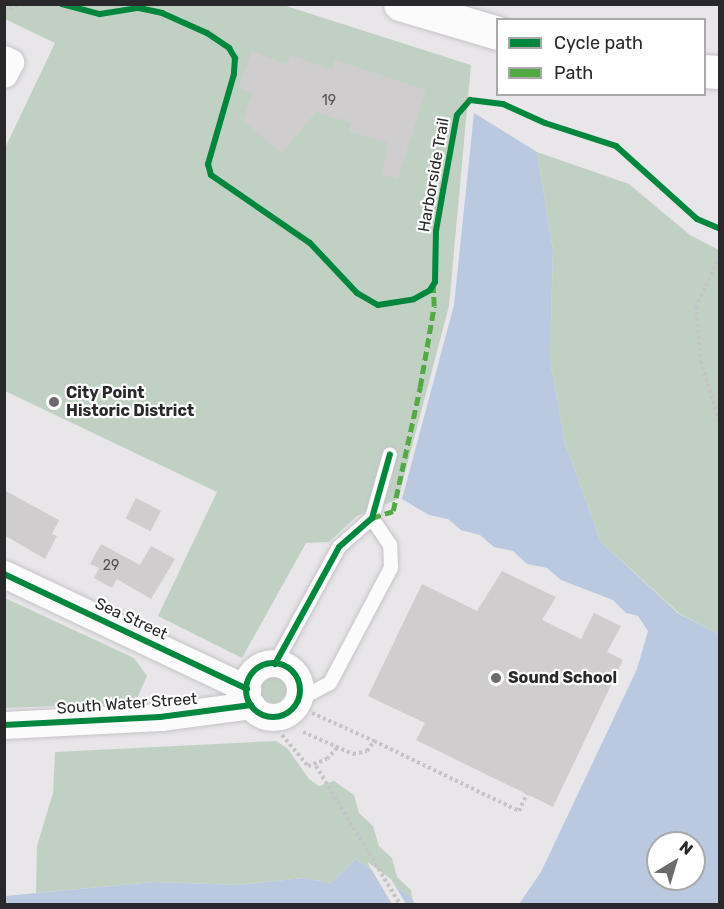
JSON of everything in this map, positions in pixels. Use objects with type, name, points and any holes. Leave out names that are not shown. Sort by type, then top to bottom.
[{"type":"highway","points":[[400,4],[496,32]]},
{"type":"street","name":"Sea Street","points":[[4,574],[249,697]]},
{"type":"street","points":[[275,664],[294,674],[300,689],[296,703],[285,714],[273,717],[261,714],[249,697],[256,669],[275,664]]},
{"type":"street","name":"South Water Street","points":[[4,725],[160,717],[249,697]]},
{"type":"lane","points":[[275,664],[339,547],[372,518],[390,454]]},
{"type":"lane","points":[[296,703],[330,683],[391,567],[390,545],[372,518]]},
{"type":"path","points":[[4,11],[26,4]]},
{"type":"path","points":[[720,256],[696,306],[699,343],[720,426]]},
{"type":"path","points":[[296,703],[519,811],[527,794]]},
{"type":"path","points":[[303,732],[337,748],[360,752],[367,751],[374,741]]},
{"type":"path","points":[[282,735],[301,761],[308,766],[316,766],[337,748]]},
{"type":"path","points":[[316,766],[400,904]]},
{"type":"green space","points":[[5,5],[283,5],[471,65],[449,306],[398,499],[357,516],[329,542],[306,543],[242,658],[158,616],[217,492],[5,391],[5,148],[55,43],[5,19]]},
{"type":"green space","points":[[537,152],[629,184],[690,235],[719,250],[719,634],[680,614],[601,542],[565,443],[550,360],[553,250]]},
{"type":"green space","points":[[5,598],[134,658],[147,676],[135,703],[5,708]]},
{"type":"green space","points":[[273,677],[282,681],[286,690],[282,699],[273,703],[264,699],[260,690],[264,681]]},
{"type":"green space","points":[[276,741],[288,749],[309,779],[319,786],[334,781],[354,795],[359,813],[373,826],[379,846],[392,858],[397,877],[411,890],[412,898],[356,859],[331,883],[303,878],[239,885],[154,882],[36,893],[37,846],[53,793],[55,752]]},
{"type":"water","points":[[474,113],[537,152],[553,250],[550,360],[565,443],[601,542],[679,614],[719,634],[719,904],[519,904],[541,872],[637,669],[648,631],[638,616],[626,613],[613,600],[561,580],[547,568],[527,564],[513,551],[494,547],[480,535],[461,530],[448,519],[429,515],[402,499],[454,305]]},
{"type":"water","points":[[356,859],[412,898],[415,904],[5,904],[5,896],[154,882],[239,885],[303,878],[331,883]]},
{"type":"pier","points":[[367,862],[391,879],[406,904],[392,904]]},
{"type":"building","points":[[252,51],[287,64],[290,55],[332,70],[335,60],[426,90],[398,179],[382,174],[388,143],[349,131],[351,123],[316,112],[282,153],[243,121],[252,93],[239,87]]},
{"type":"building","points":[[4,490],[59,520],[52,534],[57,536],[45,559],[4,535]]},
{"type":"building","points":[[136,498],[161,511],[151,531],[126,518]]},
{"type":"building","points":[[101,544],[140,565],[151,546],[175,559],[151,599],[117,579],[112,588],[94,578],[99,568],[90,564]]},
{"type":"building","name":"Sound School","points":[[502,571],[556,597],[542,620],[581,639],[594,613],[621,626],[607,652],[623,660],[553,807],[416,740],[425,723],[368,696],[422,584],[477,611]]},
{"type":"marked path","points":[[372,518],[393,511],[420,387],[434,306],[433,286]]},
{"type":"cycle path","name":"Harborside Trail","points":[[62,4],[100,14],[139,8],[162,13],[207,33],[229,48],[235,58],[234,74],[208,164],[211,175],[310,243],[357,293],[378,305],[414,299],[430,290],[435,282],[436,231],[457,115],[470,100],[503,104],[545,123],[616,146],[697,219],[720,229]]},
{"type":"cycle path","points":[[275,664],[339,547],[372,518],[390,454]]},
{"type":"cycle path","points":[[4,574],[247,689]]},
{"type":"cycle path","points":[[273,663],[283,665],[292,671],[298,680],[300,690],[298,700],[292,709],[283,715],[273,717],[263,715],[254,709],[248,700],[246,690],[248,680],[254,671],[263,665],[273,663]]},
{"type":"cycle path","points":[[4,725],[160,717],[251,705]]},
{"type":"place","name":"City Point Historic District","points":[[54,402]]},
{"type":"place","name":"Sound School","points":[[496,678]]}]
